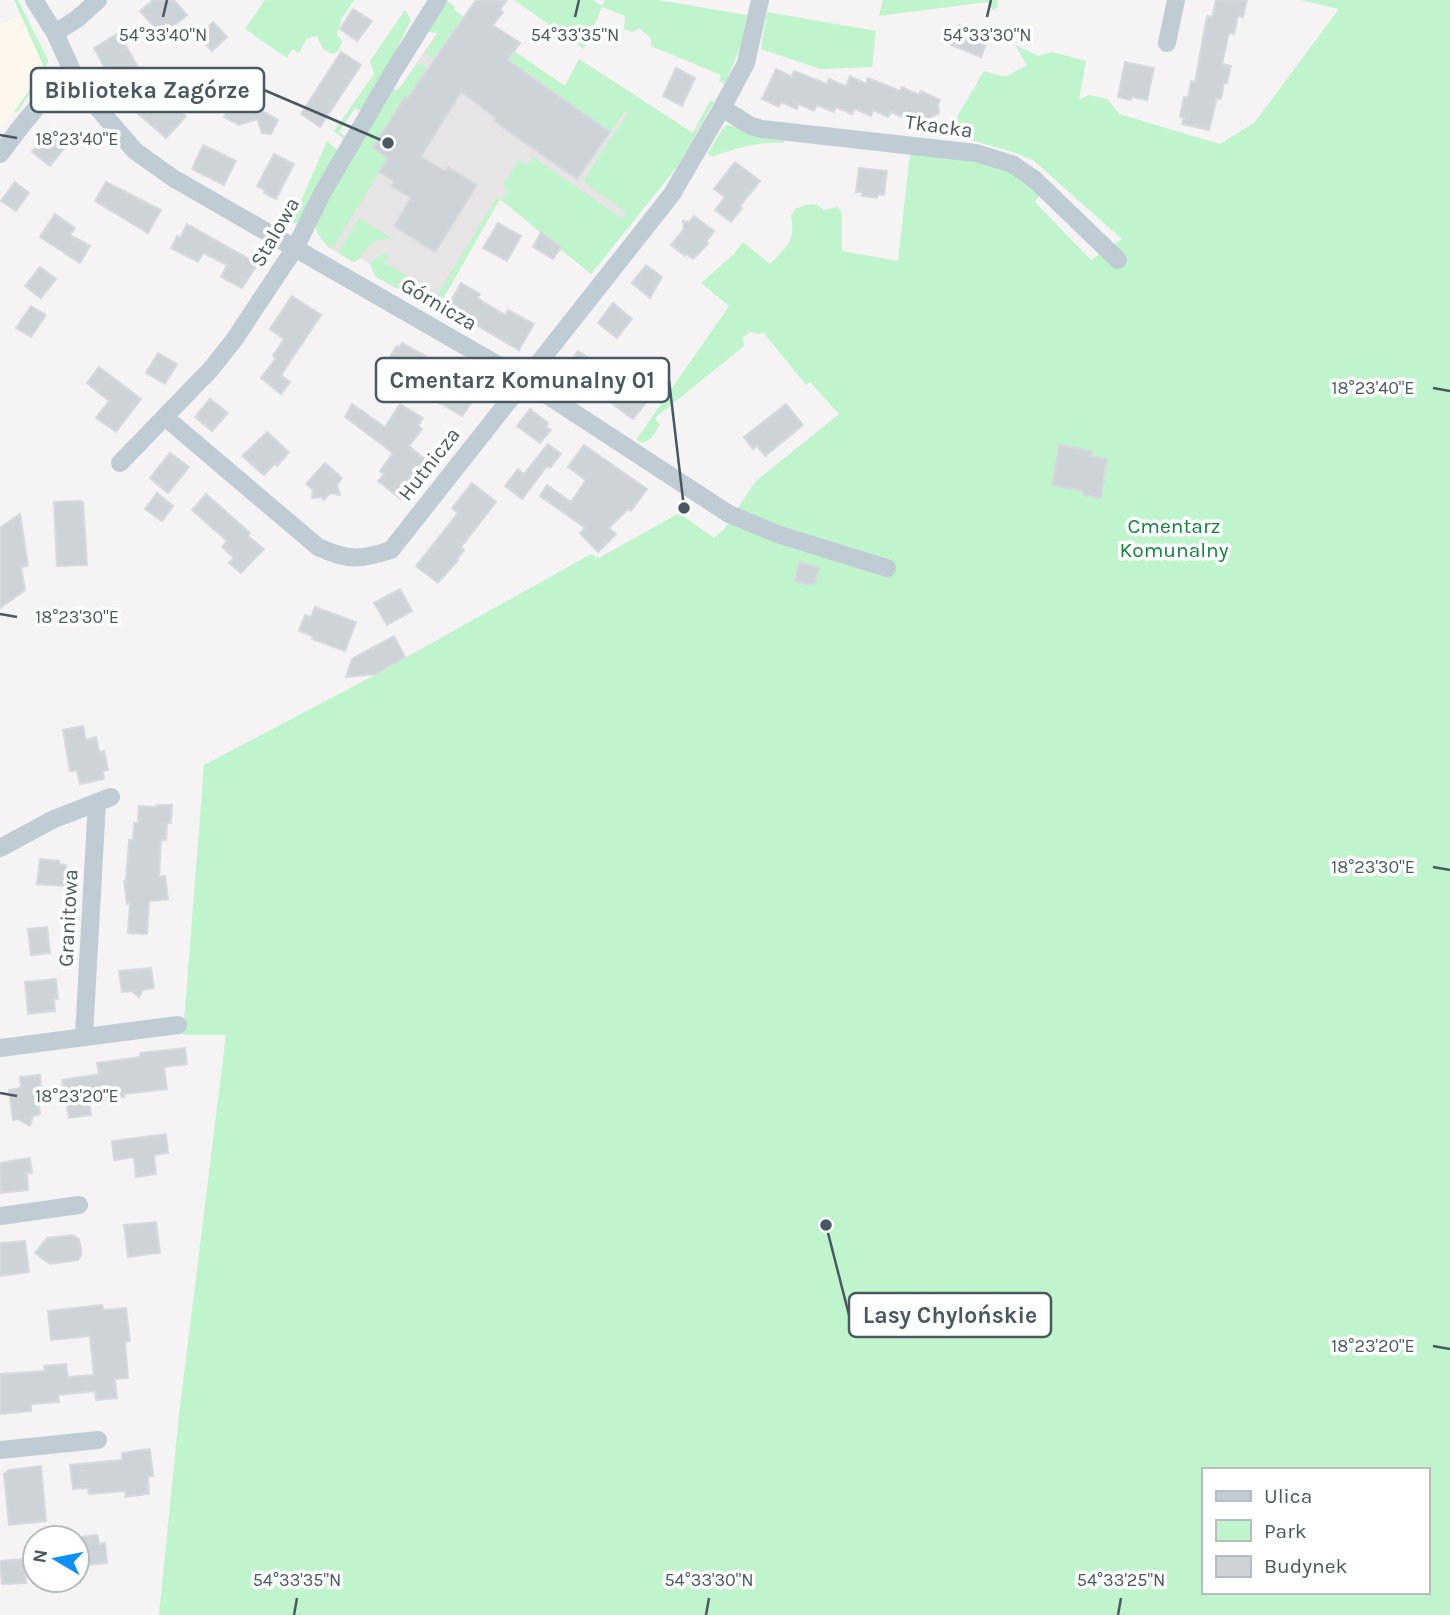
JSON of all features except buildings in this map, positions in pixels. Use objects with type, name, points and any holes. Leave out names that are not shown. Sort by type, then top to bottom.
[{"type":"street","name":"Górnicza","points":[[34,0],[55,33],[74,75],[109,124],[135,150],[173,178],[524,380],[729,514],[777,534],[887,568]]},
{"type":"street","points":[[55,33],[78,19],[98,0]]},
{"type":"street","name":"Stalowa","points":[[120,463],[166,418],[234,340],[295,248],[323,192],[438,0]]},
{"type":"street","name":"Hutnicza","points":[[166,418],[318,547],[337,555],[363,559],[391,550],[672,194],[746,63],[760,0]]},
{"type":"street","points":[[1167,43],[1176,0]]},
{"type":"street","points":[[0,154],[33,110],[54,88],[74,75]]},
{"type":"street","name":"Tkacka","points":[[722,108],[751,126],[762,129],[976,153],[1012,164],[1034,179],[1118,260]]},
{"type":"street","name":"Granitowa","points":[[0,848],[54,818],[104,799],[85,1036]]},
{"type":"street","points":[[0,1048],[178,1025]]},
{"type":"street","points":[[0,1216],[79,1205]]},
{"type":"street","points":[[0,1450],[98,1440]]},
{"type":"shaded area","points":[[453,10],[565,86],[579,59],[693,133],[591,274],[500,199],[436,311],[375,276],[370,264],[361,258],[353,262],[326,246],[338,177]]},
{"type":"shaded area","points":[[21,15],[43,65],[43,71],[0,130],[0,25]]},
{"type":"green space","points":[[14,0],[18,0],[48,60],[45,72],[17,112],[14,112],[43,71],[43,65]]},
{"type":"green space","points":[[265,0],[354,0],[342,18],[337,34],[342,42],[338,51],[332,54],[323,49],[317,36],[306,39],[299,53],[292,49],[287,58],[245,29]]},
{"type":"green space","points":[[446,0],[455,7],[454,10],[565,86],[579,59],[693,133],[710,100],[714,102],[677,167],[591,274],[500,199],[436,311],[430,307],[495,200],[504,198],[509,191],[502,187],[519,160],[527,165],[533,157],[621,218],[626,212],[583,181],[628,113],[625,111],[610,132],[457,25],[433,59],[425,53],[438,33],[423,31]]},
{"type":"green space","points":[[514,0],[593,0],[602,6],[605,0],[658,0],[747,15],[741,45],[725,84],[719,81],[721,75],[651,46],[651,38],[639,28],[633,32],[624,29],[625,16],[602,7],[584,49]]},
{"type":"green space","points":[[883,0],[997,0],[998,7],[993,10],[987,2],[879,16]]},
{"type":"green space","name":"Cmentarz Komunalny","points":[[1300,0],[1450,0],[1450,1615],[159,1615],[179,1415],[226,1035],[183,1035],[204,765],[373,676],[591,554],[599,558],[679,513],[714,538],[725,528],[755,482],[839,414],[810,382],[806,385],[763,332],[750,332],[743,337],[744,346],[655,418],[660,425],[652,437],[644,443],[636,440],[729,306],[701,283],[733,255],[743,242],[770,264],[791,238],[791,216],[795,209],[810,204],[824,210],[838,207],[842,214],[842,251],[898,261],[910,153],[954,157],[999,165],[1024,179],[1040,195],[1035,202],[1091,260],[1122,239],[1034,161],[960,137],[946,136],[984,71],[1005,77],[1027,65],[1015,45],[1039,56],[1052,52],[1086,61],[1079,100],[1089,95],[1108,99],[1119,114],[1220,144],[1255,122],[1339,9]]},
{"type":"green space","points":[[405,10],[411,20],[365,114],[355,108],[339,132],[348,138],[345,140],[334,131],[374,74],[370,61]]},
{"type":"green space","points":[[767,12],[876,31],[872,67],[820,69],[761,49]]},
{"type":"green space","points":[[419,63],[427,68],[421,76],[423,77],[409,100],[405,98],[373,148],[388,158],[332,249],[320,237],[315,222],[388,89],[398,90]]},
{"type":"green space","points":[[727,125],[784,140],[784,143],[756,144],[712,157],[708,153]]},
{"type":"green space","points":[[327,141],[340,152],[305,220],[291,224]]},
{"type":"green space","points":[[359,218],[395,240],[377,241],[353,262],[338,253]]},
{"type":"green space","points":[[384,254],[389,255],[385,263],[424,286],[423,288],[411,281],[406,288],[419,296],[423,292],[421,302],[375,276],[370,264]]},
{"type":"place","name":"Biblioteka Zagórze","points":[[388,143]]},
{"type":"place","name":"Cmentarz Komunalny 01","points":[[684,508]]},
{"type":"place","name":"Lasy Chylońskie","points":[[826,1225]]}]
